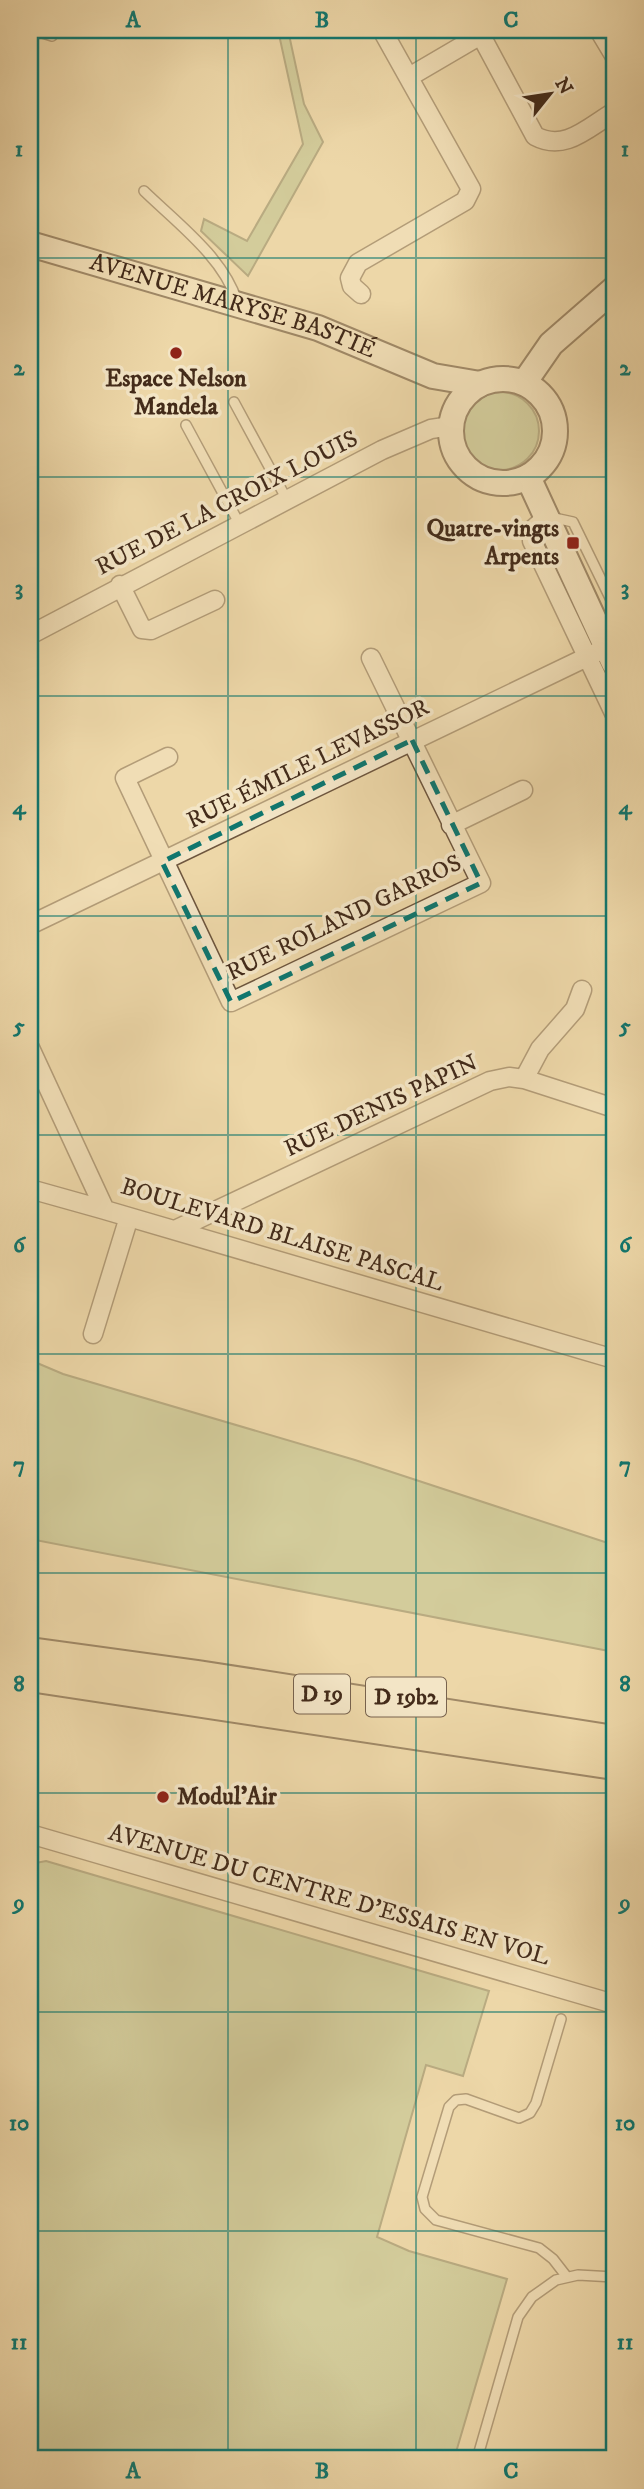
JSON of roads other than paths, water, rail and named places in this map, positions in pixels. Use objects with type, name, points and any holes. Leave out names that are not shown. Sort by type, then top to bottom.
[{"type":"main road","name":"D 19","points":[[30,1652],[198,1675],[614,1740]]},
{"type":"main road","name":"D 19b2","points":[[198,1675],[514,1709],[614,1726]]},
{"type":"main road","name":"D 19","points":[[30,1677],[614,1765]]},
{"type":"street","points":[[361,293],[352,286],[350,278],[358,263],[465,201],[471,189],[382,30]]},
{"type":"street","points":[[599,30],[614,55]]},
{"type":"street","points":[[409,77],[478,33],[535,136],[549,143],[562,143],[614,113]]},
{"type":"street","name":"AVENUE MARYSE BASTIÉ","points":[[30,244],[318,328],[433,376],[480,383]]},
{"type":"street","points":[[524,383],[551,344],[614,289]]},
{"type":"street","points":[[433,376],[453,417],[456,453],[474,475],[500,483],[528,477],[541,467],[550,453],[554,421],[549,405],[538,392],[524,383],[494,379],[480,383],[466,394],[453,417]]},
{"type":"street","name":"RUE DE LA CROIX LOUIS","points":[[30,635],[286,498],[453,417]]},
{"type":"street","points":[[528,477],[606,653],[614,713]]},
{"type":"street","points":[[120,585],[142,629],[152,630],[215,600]]},
{"type":"street","name":"RUE ÉMILE LEVASSOR","points":[[30,925],[412,740],[606,653]]},
{"type":"street","name":"RUE ROLAND GARROS","points":[[162,862],[231,1002],[481,883],[371,658]]},
{"type":"street","points":[[162,862],[125,778],[168,757]]},
{"type":"street","points":[[452,825],[523,790]]},
{"type":"street","points":[[524,1079],[540,1049],[575,1009],[582,990]]},
{"type":"street","name":"BOULEVARD BLAISE PASCAL","points":[[30,1048],[105,1209],[614,1359]]},
{"type":"street","name":"RUE DENIS PAPIN","points":[[175,1230],[489,1081],[509,1077],[524,1079],[614,1108]]},
{"type":"street","points":[[30,1189],[105,1209]]},
{"type":"street","points":[[93,1334],[129,1217]]},
{"type":"street","name":"AVENUE DU CENTRE D'ESSAIS EN VOL","points":[[30,1834],[614,2004]]},
{"type":"lane","points":[[33,30],[52,36],[54,30]]},
{"type":"lane","points":[[144,191],[198,243],[232,287],[237,304]]},
{"type":"lane","points":[[233,402],[286,498]]},
{"type":"lane","points":[[186,425],[239,523]]},
{"type":"lane","points":[[547,517],[573,522],[614,606]]},
{"type":"lane","points":[[561,2019],[536,2103],[530,2113],[519,2118],[466,2099],[456,2100],[449,2107],[422,2197],[425,2209],[436,2220],[539,2248],[554,2259],[567,2277]]},
{"type":"lane","points":[[477,2459],[517,2317],[532,2297],[556,2280],[567,2277],[614,2277]]},
{"type":"place","name":"Espace Nelson Mandela","points":[[176,353]]},
{"type":"place","name":"Quatre-vingts Arpents","points":[[573,543]]},
{"type":"place","name":"Modul'Air","points":[[163,1797]]}]
